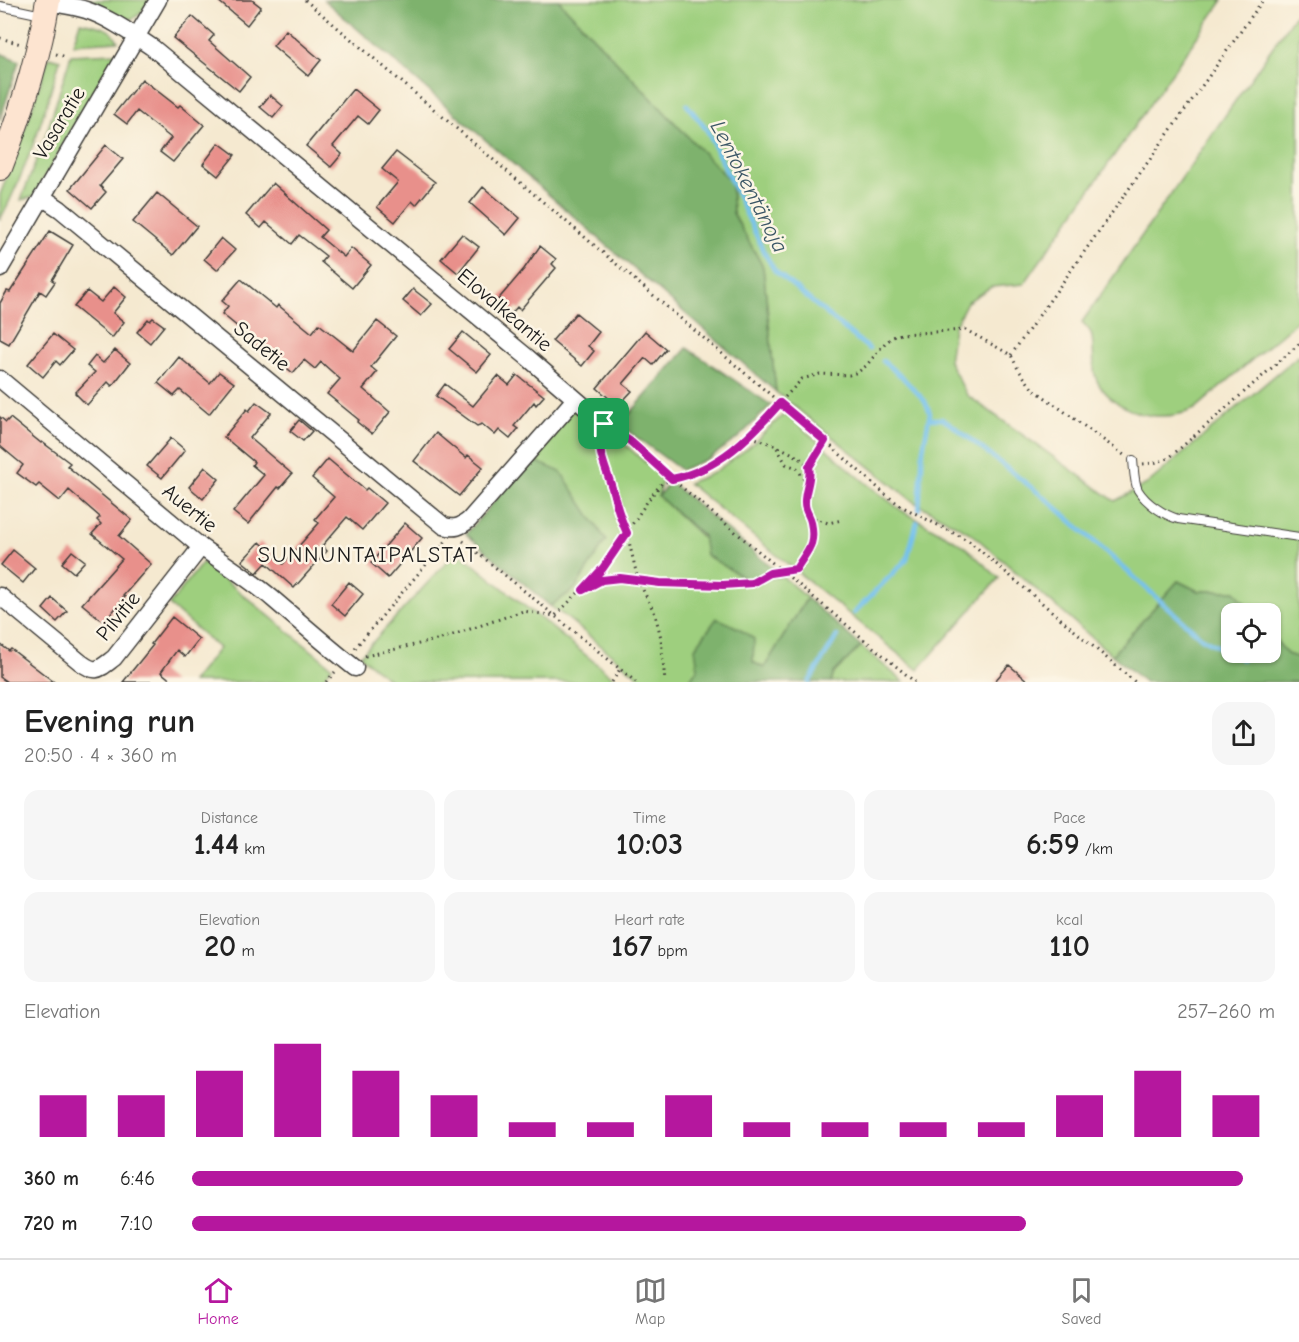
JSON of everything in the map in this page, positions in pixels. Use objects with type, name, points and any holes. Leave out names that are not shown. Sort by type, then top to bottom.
[{"type":"main road","points":[[0,168],[22,108],[47,6]]},
{"type":"street","name":"Vasaratie","points":[[0,269],[158,0]]},
{"type":"street","name":"Elovalkeantie","points":[[47,6],[86,10],[137,36],[203,87],[532,361],[580,404]]},
{"type":"street","name":"Sadetie","points":[[42,197],[444,526],[453,528]]},
{"type":"street","name":"Auertie","points":[[0,380],[201,547],[272,598],[350,664]]},
{"type":"street","points":[[453,528],[460,527],[469,520],[580,404]]},
{"type":"street","name":"Pilvitie","points":[[0,596],[80,662],[91,670],[99,669],[114,658],[201,547]]},
{"type":"lane","points":[[0,6],[47,6]]},
{"type":"lane","points":[[1133,460],[1137,489],[1154,506],[1169,516],[1299,537]]},
{"type":"path","points":[[305,0],[885,494],[901,506],[969,542],[1135,682]]},
{"type":"path","points":[[1011,355],[1263,0]]},
{"type":"path","points":[[0,38],[26,46]]},
{"type":"path","points":[[555,616],[603,568],[662,483],[691,475],[711,466],[739,446],[797,382],[808,376],[849,375],[863,370],[885,343],[901,334],[966,330],[1011,355],[1032,388],[1133,460],[1144,464],[1154,464],[1169,458],[1299,345]]},
{"type":"path","points":[[580,404],[604,424],[625,436],[672,479],[915,682]]},
{"type":"path","points":[[604,424],[599,436],[603,465],[627,533],[638,580],[655,614],[661,638],[665,682]]},
{"type":"path","points":[[583,590],[602,580],[620,578],[723,585],[752,583],[770,573],[796,569],[811,548],[813,540],[805,505],[807,484],[811,475],[809,467],[794,453],[749,436]]},
{"type":"path","points":[[809,467],[825,441]]},
{"type":"path","points":[[776,446],[786,464],[797,468],[807,484]]},
{"type":"path","points":[[809,515],[828,524],[842,520]]},
{"type":"path","points":[[326,682],[350,664],[446,541],[453,528],[464,543],[636,682]]},
{"type":"path","points":[[350,664],[441,639],[523,611],[555,616]]},
{"type":"path","points":[[612,682],[620,669]]},
{"type":"green space","points":[[92,0],[150,0],[136,17],[124,19]]},
{"type":"green space","points":[[324,0],[558,0],[731,182],[733,213],[763,267],[776,392]]},
{"type":"green space","points":[[558,0],[1223,0],[1024,284],[991,287],[967,302],[954,327],[949,361],[967,395],[1115,501],[1147,484],[1299,355],[1299,658],[1287,654],[1281,646],[1281,603],[1244,603],[1234,591],[1198,591],[1178,581],[1112,655],[972,534],[914,502],[776,392],[763,267],[733,213],[731,182]]},
{"type":"green space","points":[[1299,9],[1299,319],[1195,409],[1162,416],[1151,416],[1130,410],[1111,398],[1097,382],[1091,333],[1082,322]]},
{"type":"green space","points":[[80,22],[107,29],[118,41],[73,44]]},
{"type":"green space","points":[[0,53],[19,61],[0,120]]},
{"type":"green space","points":[[116,53],[33,197],[21,200],[46,135],[71,55]]},
{"type":"green space","points":[[49,57],[60,60],[54,81],[27,161],[0,220],[0,195]]},
{"type":"green space","points":[[687,348],[771,405],[739,437],[710,458],[681,470],[620,425]]},
{"type":"green space","points":[[571,410],[580,410],[610,436],[613,434],[663,478],[658,496],[749,581],[782,576],[807,598],[764,668],[753,662],[698,668],[688,682],[645,682],[550,606],[575,589],[530,459]]},
{"type":"green space","points":[[785,413],[867,484],[901,510],[963,545],[999,578],[918,670],[688,483],[713,473],[748,448]]},
{"type":"green space","points":[[530,459],[561,472],[606,540],[575,589],[550,606],[466,534]]},
{"type":"green space","points":[[670,482],[782,576],[749,581],[706,555],[703,536],[658,496]]},
{"type":"green space","points":[[457,551],[619,682],[392,682],[360,656]]},
{"type":"green space","points":[[203,562],[332,667],[320,682],[192,682],[219,648],[169,605]]},
{"type":"green space","points":[[1178,581],[1198,591],[1235,591],[1245,603],[1221,603],[1221,663],[1281,663],[1281,646],[1287,654],[1299,658],[1299,682],[1145,682],[1112,655]]},
{"type":"green space","points":[[807,598],[861,646],[834,673],[831,682],[688,682],[698,668],[695,648],[717,618],[754,639],[753,662],[764,668]]},
{"type":"green space","points":[[861,646],[904,682],[831,682],[834,673]]},
{"type":"building","points":[[217,0],[252,0],[261,7],[247,25]]},
{"type":"building","points":[[192,16],[214,35],[209,41],[250,77],[239,91],[173,38]]},
{"type":"building","points":[[286,30],[321,60],[308,76],[273,46]]},
{"type":"building","points":[[142,79],[204,125],[173,162],[160,152],[171,138],[137,111],[127,124],[114,114]]},
{"type":"building","points":[[353,89],[379,110],[368,124],[358,116],[333,146],[342,154],[331,167],[306,146]]},
{"type":"building","points":[[270,95],[283,106],[273,118],[260,107]]},
{"type":"building","points":[[219,143],[235,155],[218,176],[203,164]]},
{"type":"building","points":[[106,145],[123,159],[100,186],[106,192],[92,208],[70,189]]},
{"type":"building","points":[[396,152],[435,182],[416,205],[412,201],[395,222],[377,207],[398,182],[382,169]]},
{"type":"building","points":[[273,183],[326,230],[320,237],[344,257],[351,248],[371,265],[352,288],[321,262],[326,256],[299,235],[292,244],[266,222],[261,228],[246,215]]},
{"type":"building","points":[[483,187],[520,218],[506,235],[470,203]]},
{"type":"building","points":[[157,193],[197,226],[173,255],[133,222]]},
{"type":"building","points":[[50,231],[73,245],[52,280],[55,282],[46,295],[40,291],[9,344],[0,339],[0,303],[7,291],[10,292]]},
{"type":"building","points":[[462,234],[479,247],[458,273],[441,259]]},
{"type":"building","points":[[221,238],[235,250],[217,270],[204,259]]},
{"type":"building","points":[[540,246],[556,259],[552,264],[556,268],[520,310],[517,307],[511,314],[496,302]]},
{"type":"building","points":[[241,279],[276,308],[278,305],[312,333],[319,324],[353,351],[377,321],[396,336],[371,367],[377,372],[363,389],[390,412],[372,434],[357,422],[359,420],[327,394],[340,379],[321,362],[315,369],[304,360],[293,373],[249,341],[251,338],[222,314],[228,306],[222,301]]},
{"type":"building","points":[[114,287],[126,297],[113,313],[124,322],[112,338],[74,307],[87,291],[101,302]]},
{"type":"building","points":[[413,289],[432,304],[421,316],[403,301]]},
{"type":"building","points":[[576,313],[599,332],[588,346],[594,351],[582,366],[552,341]]},
{"type":"building","points":[[153,318],[164,326],[150,343],[137,332],[148,319],[150,321]]},
{"type":"building","points":[[645,331],[666,349],[653,365],[645,358],[623,384],[632,391],[618,406],[597,388]]},
{"type":"building","points":[[463,332],[491,355],[477,372],[449,349]]},
{"type":"building","points":[[53,334],[73,350],[60,365],[56,361],[43,377],[28,364]]},
{"type":"building","points":[[115,350],[130,363],[112,386],[108,382],[87,405],[75,393],[95,372],[87,366],[95,356],[103,363]]},
{"type":"building","points":[[179,357],[210,383],[219,372],[234,383],[209,414],[180,390],[174,396],[158,383]]},
{"type":"building","points":[[517,375],[544,396],[536,405],[534,402],[514,426],[518,429],[510,439],[499,430],[495,435],[482,424],[477,426],[436,396],[445,384],[473,406],[498,376],[509,385]]},
{"type":"building","points":[[256,402],[271,413],[250,438],[292,474],[280,488],[278,487],[248,524],[233,512],[264,475],[252,465],[254,462],[224,437],[247,409],[249,411]]},
{"type":"building","points":[[0,417],[6,422],[10,418],[70,463],[67,466],[132,520],[119,536],[151,564],[104,622],[82,604],[122,559],[92,534],[101,524],[97,520],[100,517],[69,490],[60,501],[39,484],[36,487],[17,473],[23,465],[0,446]]},
{"type":"building","points":[[299,420],[312,431],[303,441],[290,431]]},
{"type":"building","points":[[436,433],[466,458],[468,455],[483,467],[459,496],[414,461]]},
{"type":"building","points":[[171,438],[185,450],[162,478],[147,466]]},
{"type":"building","points":[[328,459],[365,490],[367,488],[385,503],[362,530],[347,517],[322,546],[327,551],[294,588],[266,563],[257,573],[242,561],[260,542],[283,564],[319,523],[315,519],[334,497],[312,478]]},
{"type":"building","points":[[205,467],[219,479],[203,499],[189,487]]},
{"type":"building","points":[[405,523],[422,538],[388,578],[371,563]]},
{"type":"building","points":[[13,550],[35,568],[23,583],[1,565]]},
{"type":"building","points":[[72,551],[85,561],[74,573],[62,563]]},
{"type":"building","points":[[349,582],[363,594],[345,616],[331,604]]},
{"type":"building","points":[[52,598],[67,611],[57,622],[43,609]]},
{"type":"building","points":[[172,617],[199,639],[185,657],[177,650],[161,672],[173,682],[123,682],[153,645],[151,644]]},
{"type":"building","points":[[0,644],[9,651],[11,649],[54,682],[7,682],[0,677]]},
{"type":"building","points":[[1009,665],[1029,682],[994,682]]},
{"type":"waterway","name":"Lentokentänoja","points":[[687,105],[707,130],[775,271],[869,349]]},
{"type":"waterway","name":"Lentokentänoja","points":[[883,361],[925,401],[930,413],[923,449],[919,509]]},
{"type":"waterway","points":[[929,419],[942,419],[952,425],[1050,502],[1202,638],[1221,648]]},
{"type":"waterway","name":"Lentokentänoja","points":[[854,613],[907,559],[917,522]]},
{"type":"waterway","name":"Lentokentänoja","points":[[809,682],[837,636]]},
{"type":"district","name":"SUNNUNTAIPALSTAT","points":[[368,554]]},
{"type":"route","points":[[780,403],[825,441],[809,467],[811,475],[807,484],[805,505],[811,519],[813,540],[811,548],[796,569],[770,573],[752,583],[723,585],[660,583],[620,578],[602,580],[583,590],[603,568],[627,533],[603,465],[599,436],[604,424],[619,432],[672,479],[691,475],[711,466],[739,446],[780,403]]}]
